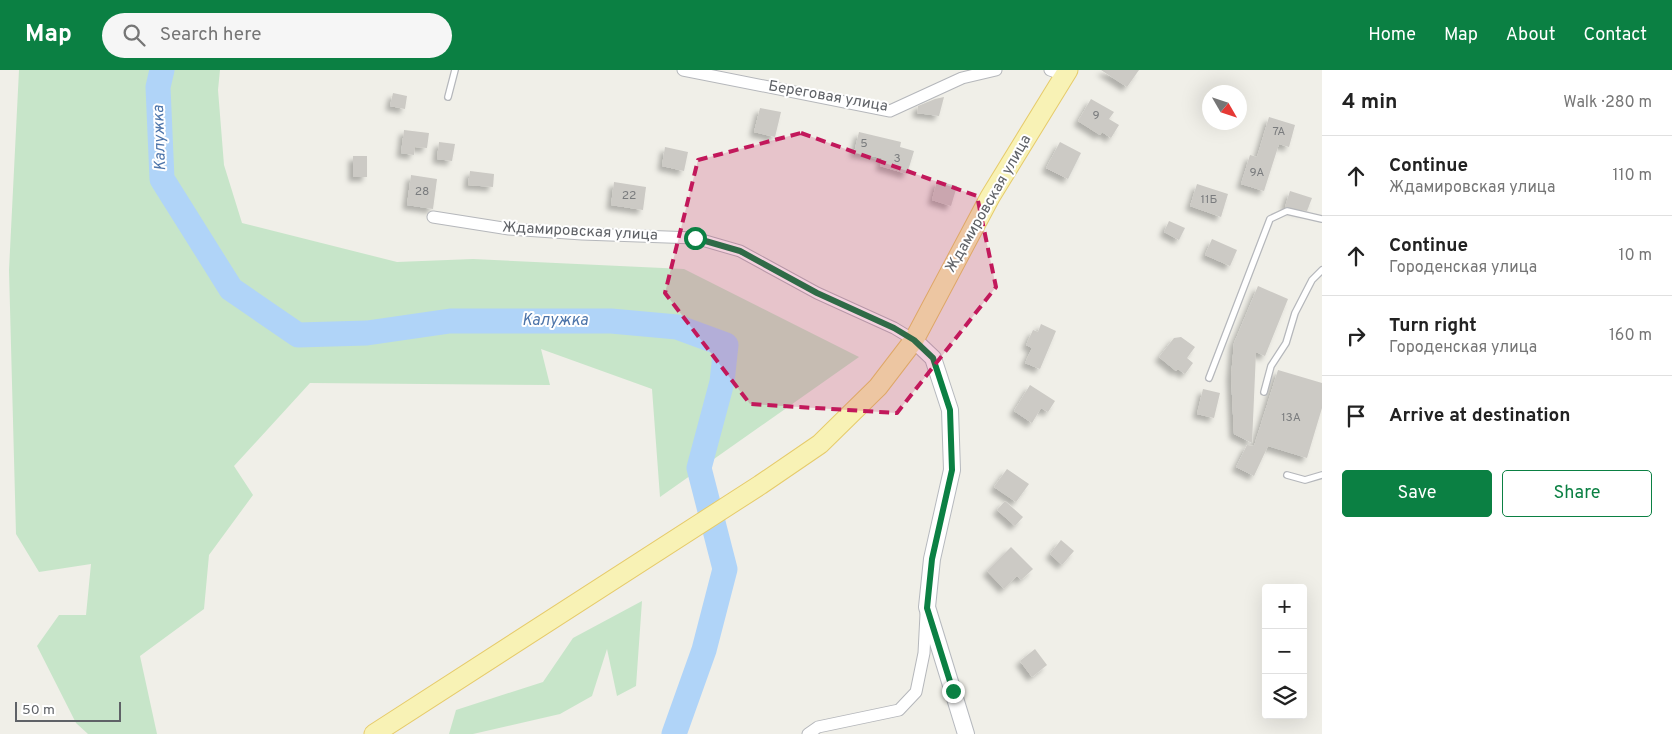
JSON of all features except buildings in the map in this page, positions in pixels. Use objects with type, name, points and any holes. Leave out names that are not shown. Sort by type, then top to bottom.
[{"type":"main road","name":"Ждамировская улица","points":[[374,734],[760,485],[820,444],[878,387],[914,340],[990,197],[1060,72]]},
{"type":"street","name":"Береговая улица","points":[[684,70],[890,111],[962,78],[996,70]]},
{"type":"street","name":"Ждамировская улица","points":[[433,217],[509,229],[695,238],[740,251],[817,293],[894,328],[914,340]]},
{"type":"street","points":[[808,734],[818,727],[899,710],[916,692],[924,653],[932,559],[952,470],[950,410],[933,358],[914,340]]},
{"type":"street","points":[[927,608],[966,734]]},
{"type":"lane","points":[[448,97],[455,70]]},
{"type":"lane","points":[[1209,378],[1270,219],[1287,211],[1322,219]]},
{"type":"lane","points":[[1264,392],[1271,366],[1286,343],[1295,313],[1312,280],[1322,270]]},
{"type":"lane","points":[[1287,475],[1305,480],[1322,475]]},
{"type":"highlighted area","points":[[801,133],[977,196],[996,287],[897,413],[750,404],[665,293],[698,160]]},
{"type":"green space","points":[[19,70],[220,70],[218,90],[224,165],[242,223],[397,262],[473,259],[684,269],[859,357],[660,497],[652,389],[541,349],[550,385],[310,383],[234,466],[253,495],[209,555],[204,609],[140,656],[157,734],[88,734],[76,723],[37,646],[59,615],[86,615],[91,564],[39,572],[16,534],[9,270]]},
{"type":"green space","points":[[642,601],[636,686],[617,696],[607,649],[592,696],[560,714],[473,734],[449,734],[456,710],[543,682],[573,638]]},
{"type":"waterway","name":"Калужка","points":[[162,70],[158,87],[162,179],[231,289],[298,335],[367,333],[450,321],[611,321],[677,327],[726,345],[722,382],[699,468],[725,569],[704,650],[674,734]]},
{"type":"route","points":[[695,238],[740,251],[817,293],[894,328],[914,340],[933,358],[950,410],[952,470],[932,559],[927,608],[953,691]]}]
